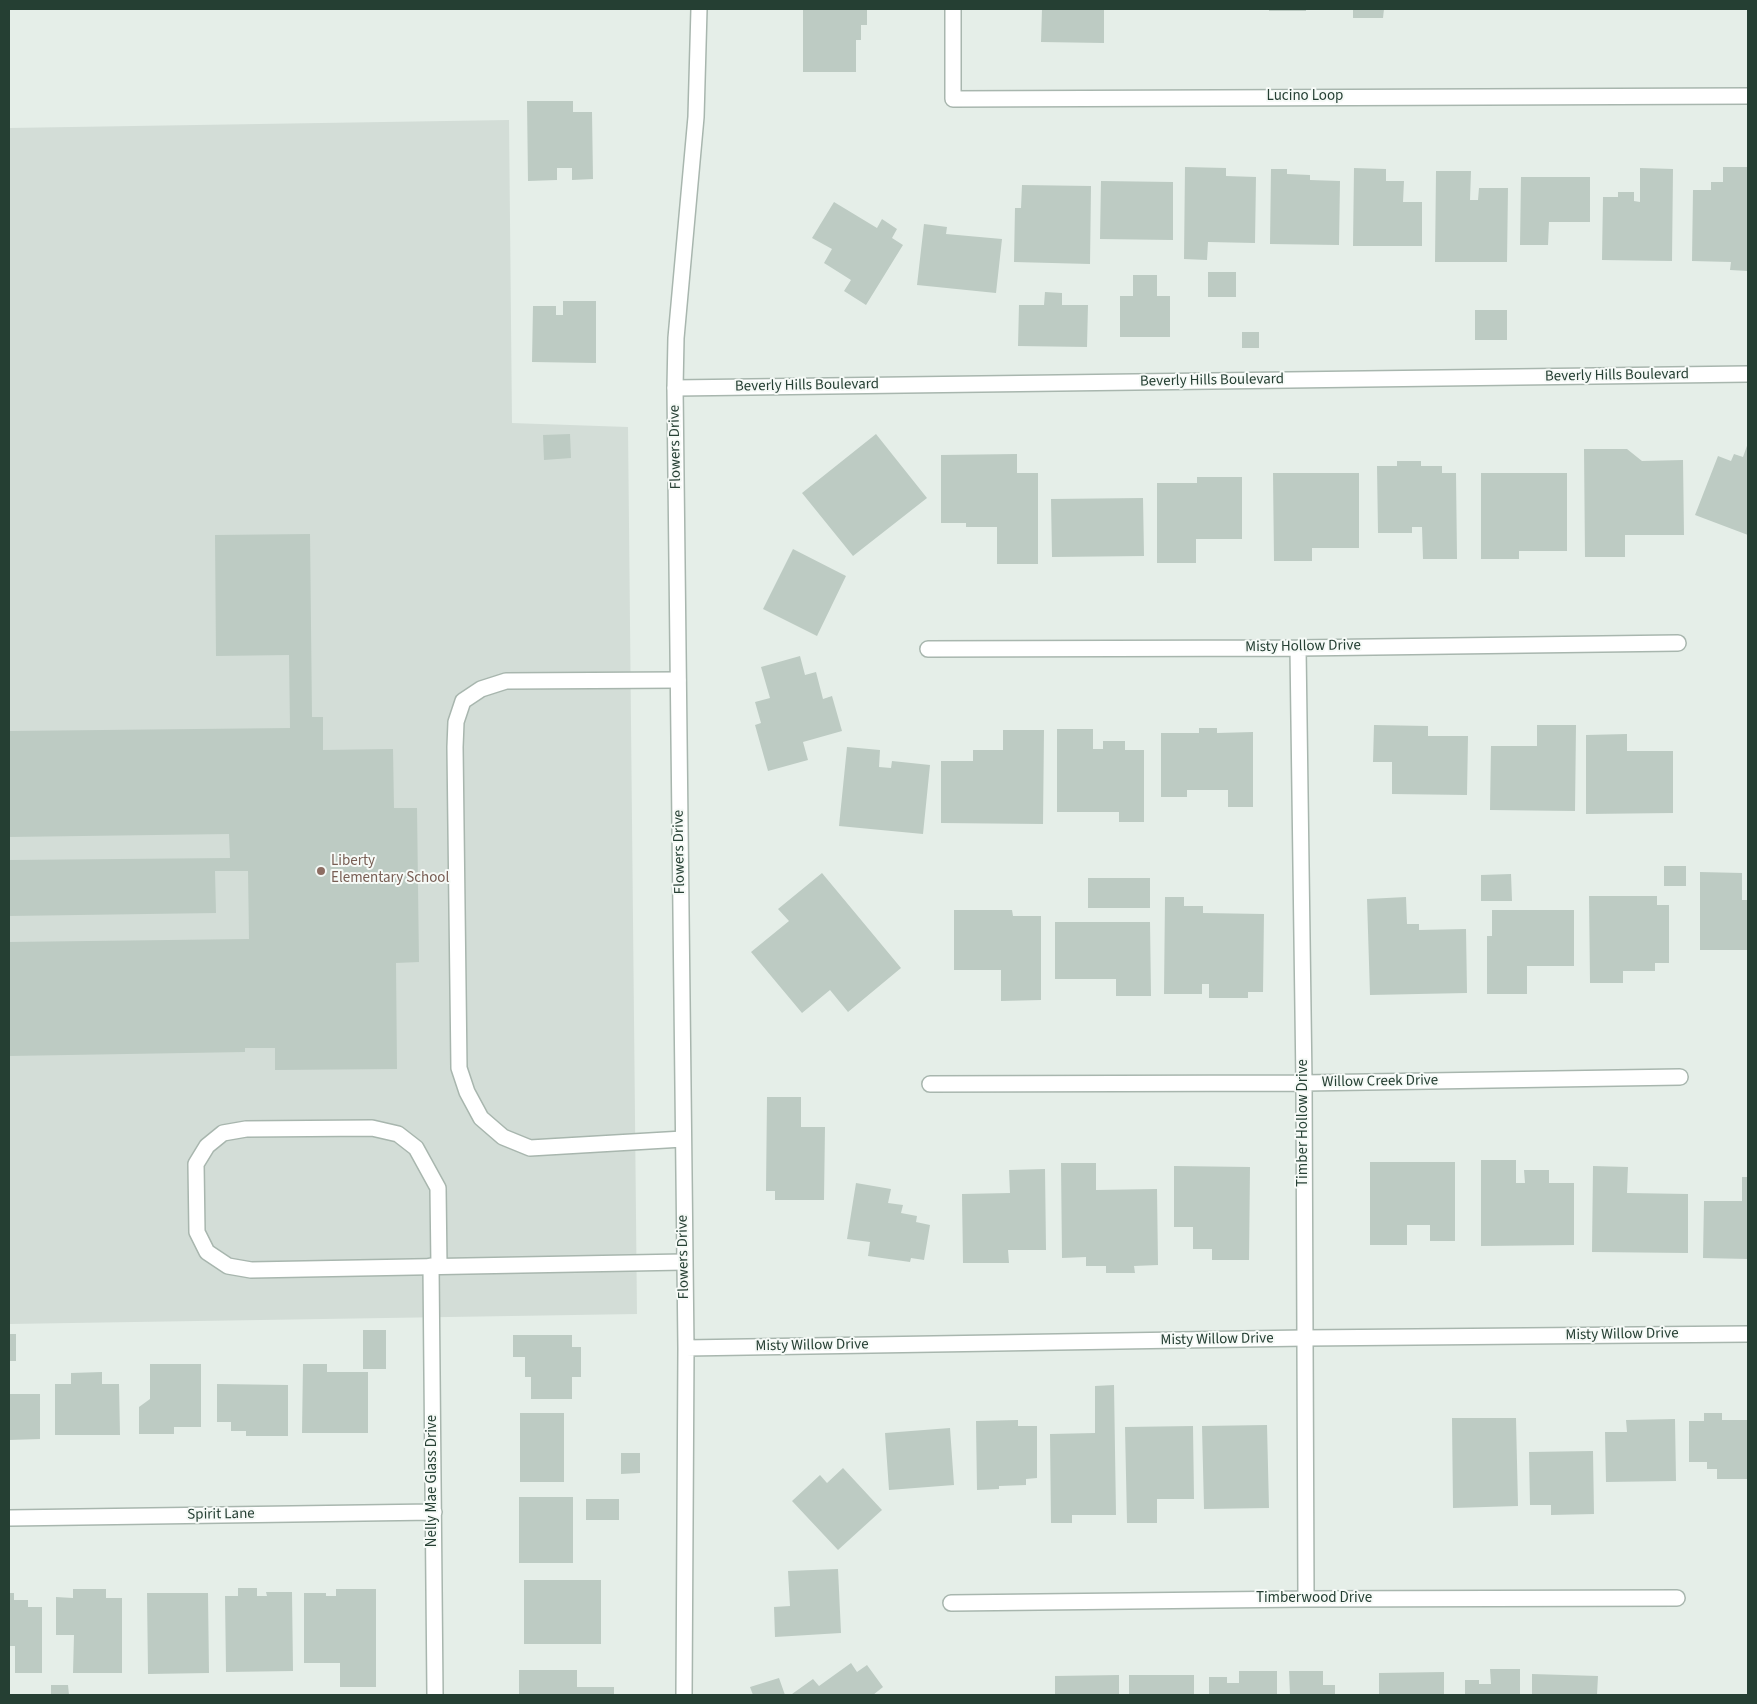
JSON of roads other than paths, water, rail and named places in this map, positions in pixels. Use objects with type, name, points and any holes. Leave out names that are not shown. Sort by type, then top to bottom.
[{"type":"street","name":"Flowers Drive","points":[[684,1695],[686,1348],[675,388],[676,338],[696,117],[699,9]]},
{"type":"street","name":"Lucino Loop","points":[[953,9],[952,99],[1748,96]]},
{"type":"street","name":"Beverly Hills Boulevard","points":[[675,388],[1748,374]]},
{"type":"street","name":"Misty Hollow Drive","points":[[928,650],[1678,643]]},
{"type":"street","name":"Timber Hollow Drive","points":[[1298,648],[1304,1083],[1306,1599]]},
{"type":"street","points":[[678,680],[506,681],[481,689],[463,701],[456,722],[455,748],[459,1068],[481,1118],[503,1137],[530,1148],[683,1139]]},
{"type":"street","name":"Willow Creek Drive","points":[[930,1084],[1304,1083],[1680,1077]]},
{"type":"street","points":[[435,1266],[438,1188],[416,1148],[398,1134],[372,1128],[246,1130],[222,1133],[207,1146],[196,1164],[197,1232],[207,1252],[228,1266],[251,1270],[684,1262]]},
{"type":"street","name":"Nelly Mae Glass Drive","points":[[435,1266],[435,1695]]},
{"type":"street","name":"Misty Willow Drive","points":[[686,1348],[1305,1338],[1748,1334]]},
{"type":"street","name":"Spirit Lane","points":[[9,1518],[434,1512]]},
{"type":"street","name":"Timberwood Drive","points":[[951,1603],[1306,1599],[1677,1598]]},
{"type":"place","name":"Liberty Elementary School","points":[[321,871]]}]
